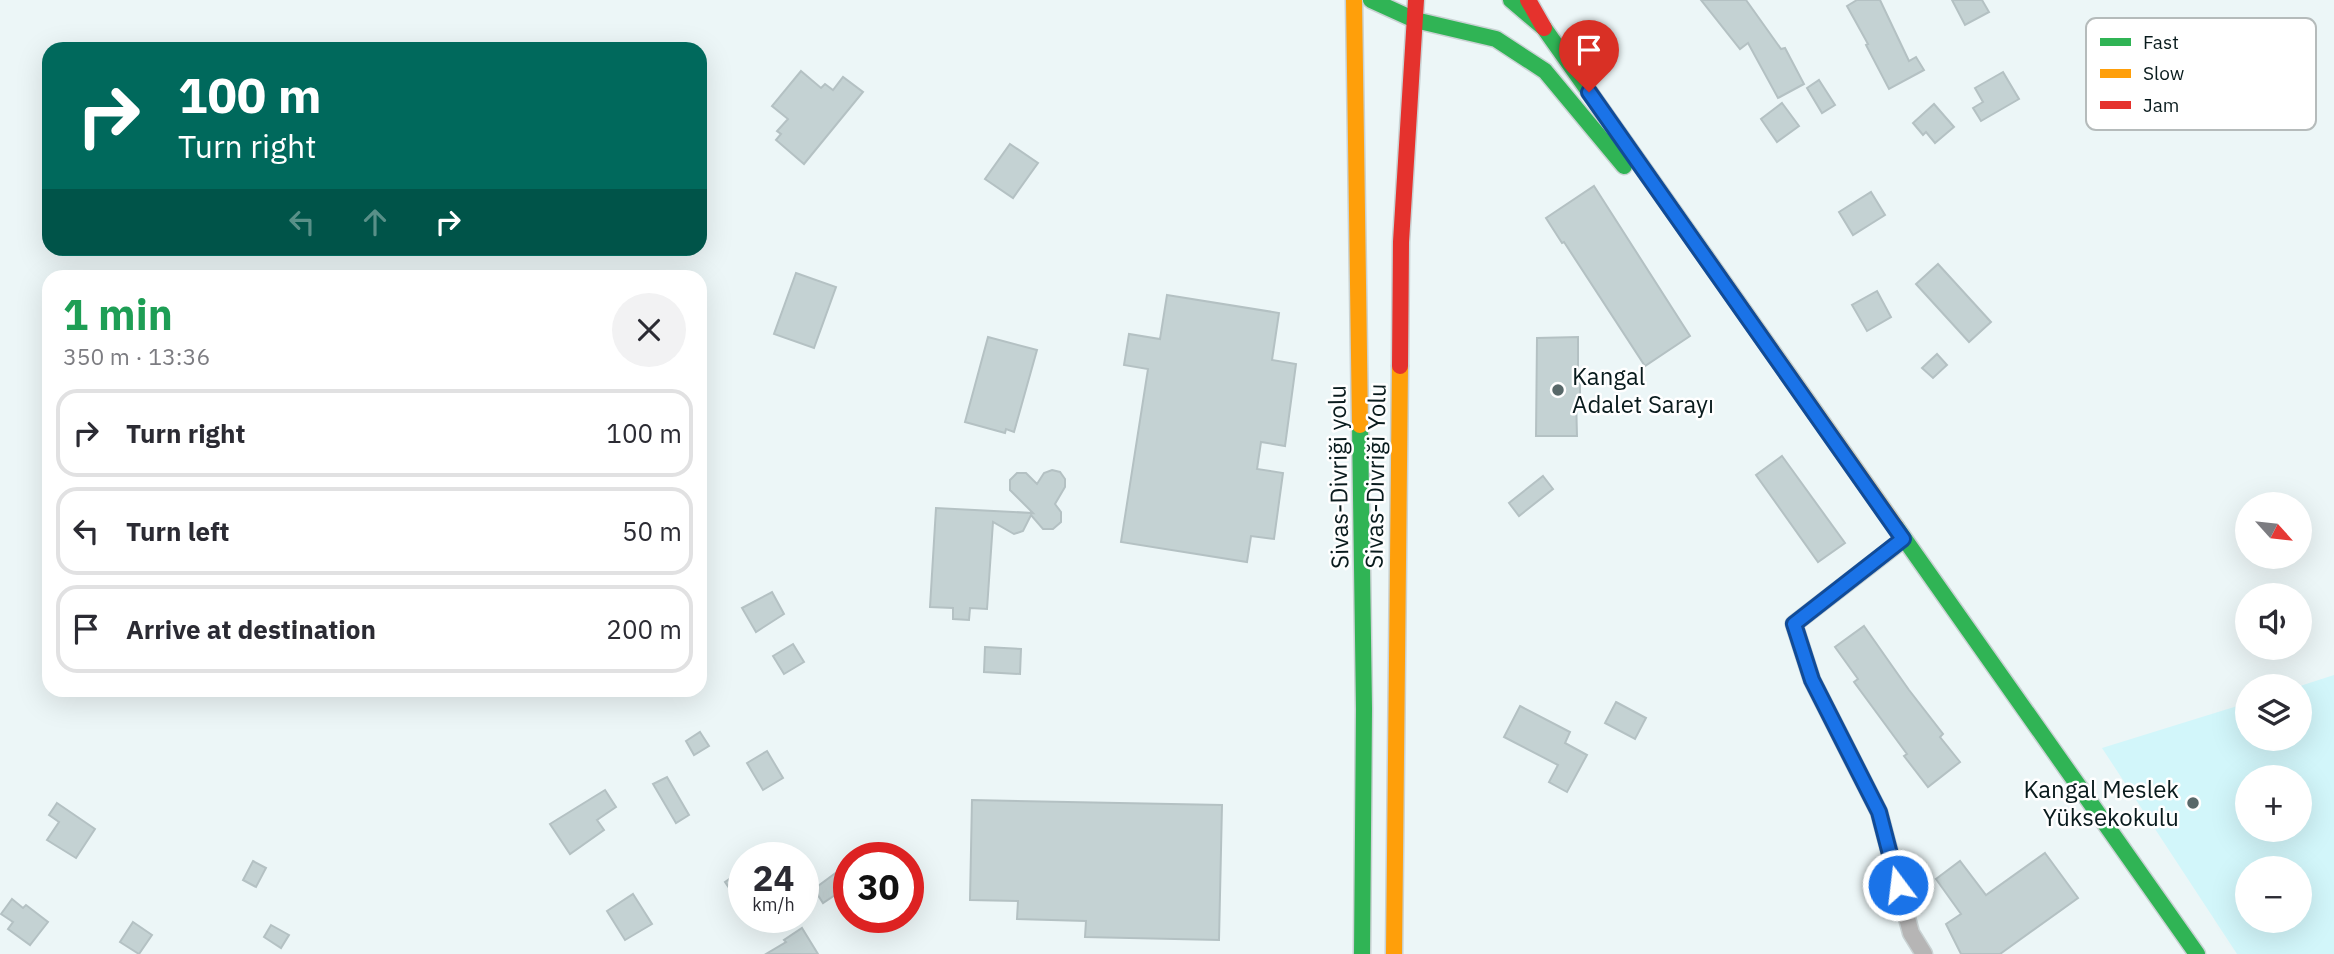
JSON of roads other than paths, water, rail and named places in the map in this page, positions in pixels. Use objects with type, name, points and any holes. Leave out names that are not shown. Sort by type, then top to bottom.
[{"type":"main road","name":"Sivas-Divriği yolu","points":[[1354,0],[1364,709],[1362,954]]},
{"type":"main road","points":[[1371,0],[1415,20],[1496,38],[1545,71],[1723,283]]},
{"type":"main road","name":"Sivas-Divriği Yolu","points":[[1394,954],[1401,242],[1416,0]]},
{"type":"main road","points":[[1511,0],[1544,28]]},
{"type":"main road","points":[[1528,0],[1544,28],[2197,954]]},
{"type":"street","points":[[1903,539],[1794,624],[1812,680],[1879,812],[1911,933],[1924,954]]},
{"type":"place","name":"Kangal Adalet Sarayı","points":[[1558,390]]},
{"type":"place","name":"Kangal Meslek Yüksekokulu","points":[[2193,803]]}]
